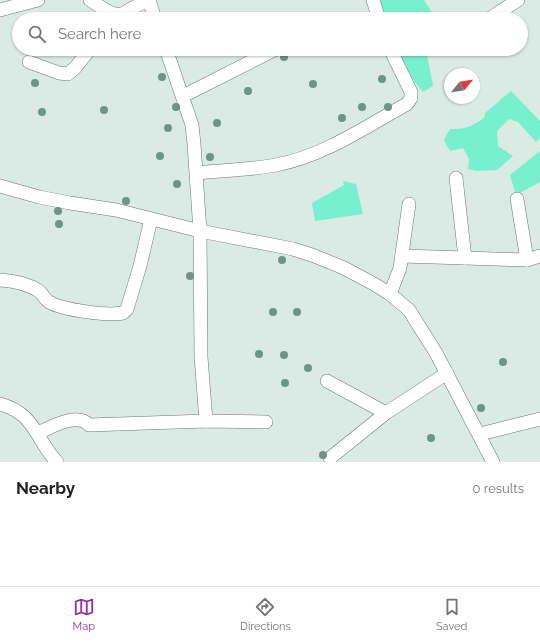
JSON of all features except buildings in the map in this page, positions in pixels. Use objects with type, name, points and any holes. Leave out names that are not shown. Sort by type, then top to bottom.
[{"type":"street","points":[[0,10],[38,0]]},
{"type":"street","points":[[90,0],[109,12]]},
{"type":"street","points":[[126,12],[148,0],[152,12]]},
{"type":"street","points":[[373,0],[377,12]]},
{"type":"street","points":[[500,12],[518,0]]},
{"type":"street","points":[[29,62],[59,73],[68,74],[84,56]]},
{"type":"street","points":[[168,56],[192,125],[197,173],[200,231],[202,357],[206,421]]},
{"type":"street","points":[[182,96],[262,56]]},
{"type":"street","points":[[197,173],[277,165],[308,156],[353,135],[407,104],[411,98],[411,92],[393,56]]},
{"type":"street","points":[[456,178],[465,258]]},
{"type":"street","points":[[0,186],[39,197],[116,210],[200,231],[293,249],[344,268],[390,294],[408,310],[436,353],[480,434],[493,462]]},
{"type":"street","points":[[516,199],[527,260]]},
{"type":"street","points":[[390,294],[398,278],[409,204]]},
{"type":"street","points":[[0,280],[19,282],[29,286],[38,291],[48,302],[68,308],[90,312],[123,313],[127,310],[140,266],[151,219]]},
{"type":"street","points":[[402,256],[527,260],[540,256]]},
{"type":"street","points":[[330,458],[386,413],[447,373]]},
{"type":"street","points":[[327,381],[386,413]]},
{"type":"street","points":[[0,404],[11,408],[33,425],[50,454],[57,462]]},
{"type":"street","points":[[38,433],[66,421],[80,419],[89,425],[206,421],[266,422]]},
{"type":"street","points":[[480,434],[540,419]]},
{"type":"green space","points":[[378,0],[424,0],[432,12],[382,12]]},
{"type":"green space","points":[[401,56],[427,56],[433,86],[423,92],[414,81]]},
{"type":"green space","points":[[511,91],[540,121],[540,138],[536,142],[518,122],[509,119],[497,131],[498,146],[513,156],[497,170],[476,171],[468,169],[469,159],[463,148],[450,151],[444,140],[450,129],[464,128],[484,118],[485,113]]},
{"type":"green space","points":[[540,151],[540,182],[516,195],[510,175]]},
{"type":"green space","points":[[343,181],[356,184],[363,214],[315,221],[312,203],[344,185]]}]
